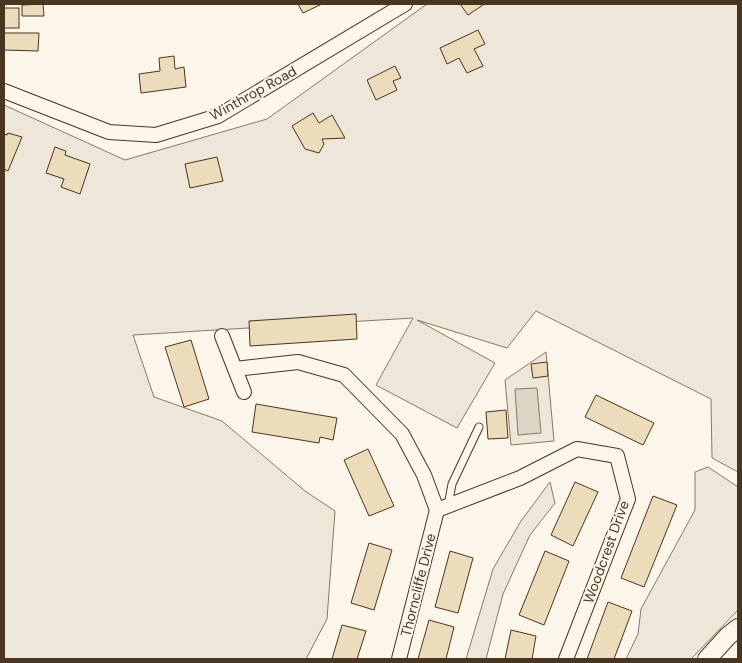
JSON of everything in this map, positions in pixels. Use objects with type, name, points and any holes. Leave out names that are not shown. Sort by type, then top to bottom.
[{"type":"street","name":"Winthrop Road","points":[[4,91],[108,132],[156,135],[218,116],[405,4]]},
{"type":"street","points":[[222,336],[244,392]]},
{"type":"street","points":[[235,369],[298,362],[344,375],[402,434],[442,508]]},
{"type":"street","name":"Woodcrest Drive","points":[[442,508],[520,478],[577,449],[617,456],[628,499],[566,659]]},
{"type":"street","name":"Thorncliffe Drive","points":[[399,659],[442,508]]},
{"type":"street","points":[[707,659],[738,628]]},
{"type":"lane","points":[[442,508],[479,427]]},
{"type":"shaded area","points":[[427,4],[738,4],[738,472],[712,458],[711,399],[536,311],[507,348],[417,320],[495,363],[457,428],[376,385],[413,318],[133,335],[154,397],[222,421],[305,491],[335,511],[327,619],[306,659],[4,659],[4,105],[125,160],[267,119]]},
{"type":"shaded area","points":[[546,352],[554,441],[511,445],[505,380]]},
{"type":"shaded area","points":[[537,388],[541,433],[518,435],[515,389]]},
{"type":"shaded area","points":[[708,467],[738,487],[738,610],[691,659],[626,659],[638,634],[641,609],[695,510],[695,472]]},
{"type":"shaded area","points":[[550,482],[555,503],[530,535],[503,594],[486,659],[466,659],[493,569],[521,521]]},
{"type":"building","points":[[43,4],[44,16],[22,16],[22,5]]},
{"type":"building","points":[[298,4],[322,4],[303,13]]},
{"type":"building","points":[[460,4],[483,4],[483,5],[468,15]]},
{"type":"building","points":[[4,8],[19,8],[19,28],[4,28]]},
{"type":"building","points":[[478,30],[485,44],[474,49],[483,66],[467,73],[459,58],[447,64],[440,48]]},
{"type":"building","points":[[4,33],[39,33],[38,51],[4,50]]},
{"type":"building","points":[[174,56],[175,69],[184,67],[186,87],[141,93],[139,74],[160,71],[159,58]]},
{"type":"building","points":[[395,66],[401,78],[393,81],[397,90],[376,100],[367,80]]},
{"type":"building","points":[[313,113],[319,123],[332,115],[345,138],[322,139],[324,144],[319,153],[305,149],[292,126]]},
{"type":"building","points":[[8,133],[22,137],[8,171],[4,169],[4,134],[7,135]]},
{"type":"building","points":[[55,147],[66,151],[65,155],[90,164],[80,194],[61,187],[64,179],[46,173]]},
{"type":"building","points":[[217,157],[223,181],[190,188],[185,164]]},
{"type":"building","points":[[356,314],[357,339],[250,346],[249,321]]},
{"type":"building","points":[[191,340],[209,399],[184,407],[165,347]]},
{"type":"building","points":[[547,362],[548,376],[533,378],[531,364]]},
{"type":"building","points":[[596,395],[654,423],[643,445],[585,417]]},
{"type":"building","points":[[256,404],[337,418],[333,440],[320,437],[319,443],[252,432]]},
{"type":"building","points":[[506,410],[508,438],[488,439],[486,412]]},
{"type":"building","points":[[368,449],[394,506],[369,516],[344,460]]},
{"type":"building","points":[[575,482],[598,492],[573,546],[551,535]]},
{"type":"building","points":[[653,496],[677,505],[644,587],[621,578]]},
{"type":"building","points":[[369,543],[392,550],[374,610],[351,603]]},
{"type":"building","points":[[450,551],[473,558],[458,613],[435,607]]},
{"type":"building","points":[[545,551],[569,561],[544,625],[519,615]]},
{"type":"building","points":[[608,602],[632,611],[614,659],[587,659]]},
{"type":"building","points":[[429,620],[454,627],[446,659],[418,659]]},
{"type":"building","points":[[342,625],[366,631],[357,659],[332,659]]},
{"type":"building","points":[[511,630],[536,636],[532,659],[505,659]]}]
